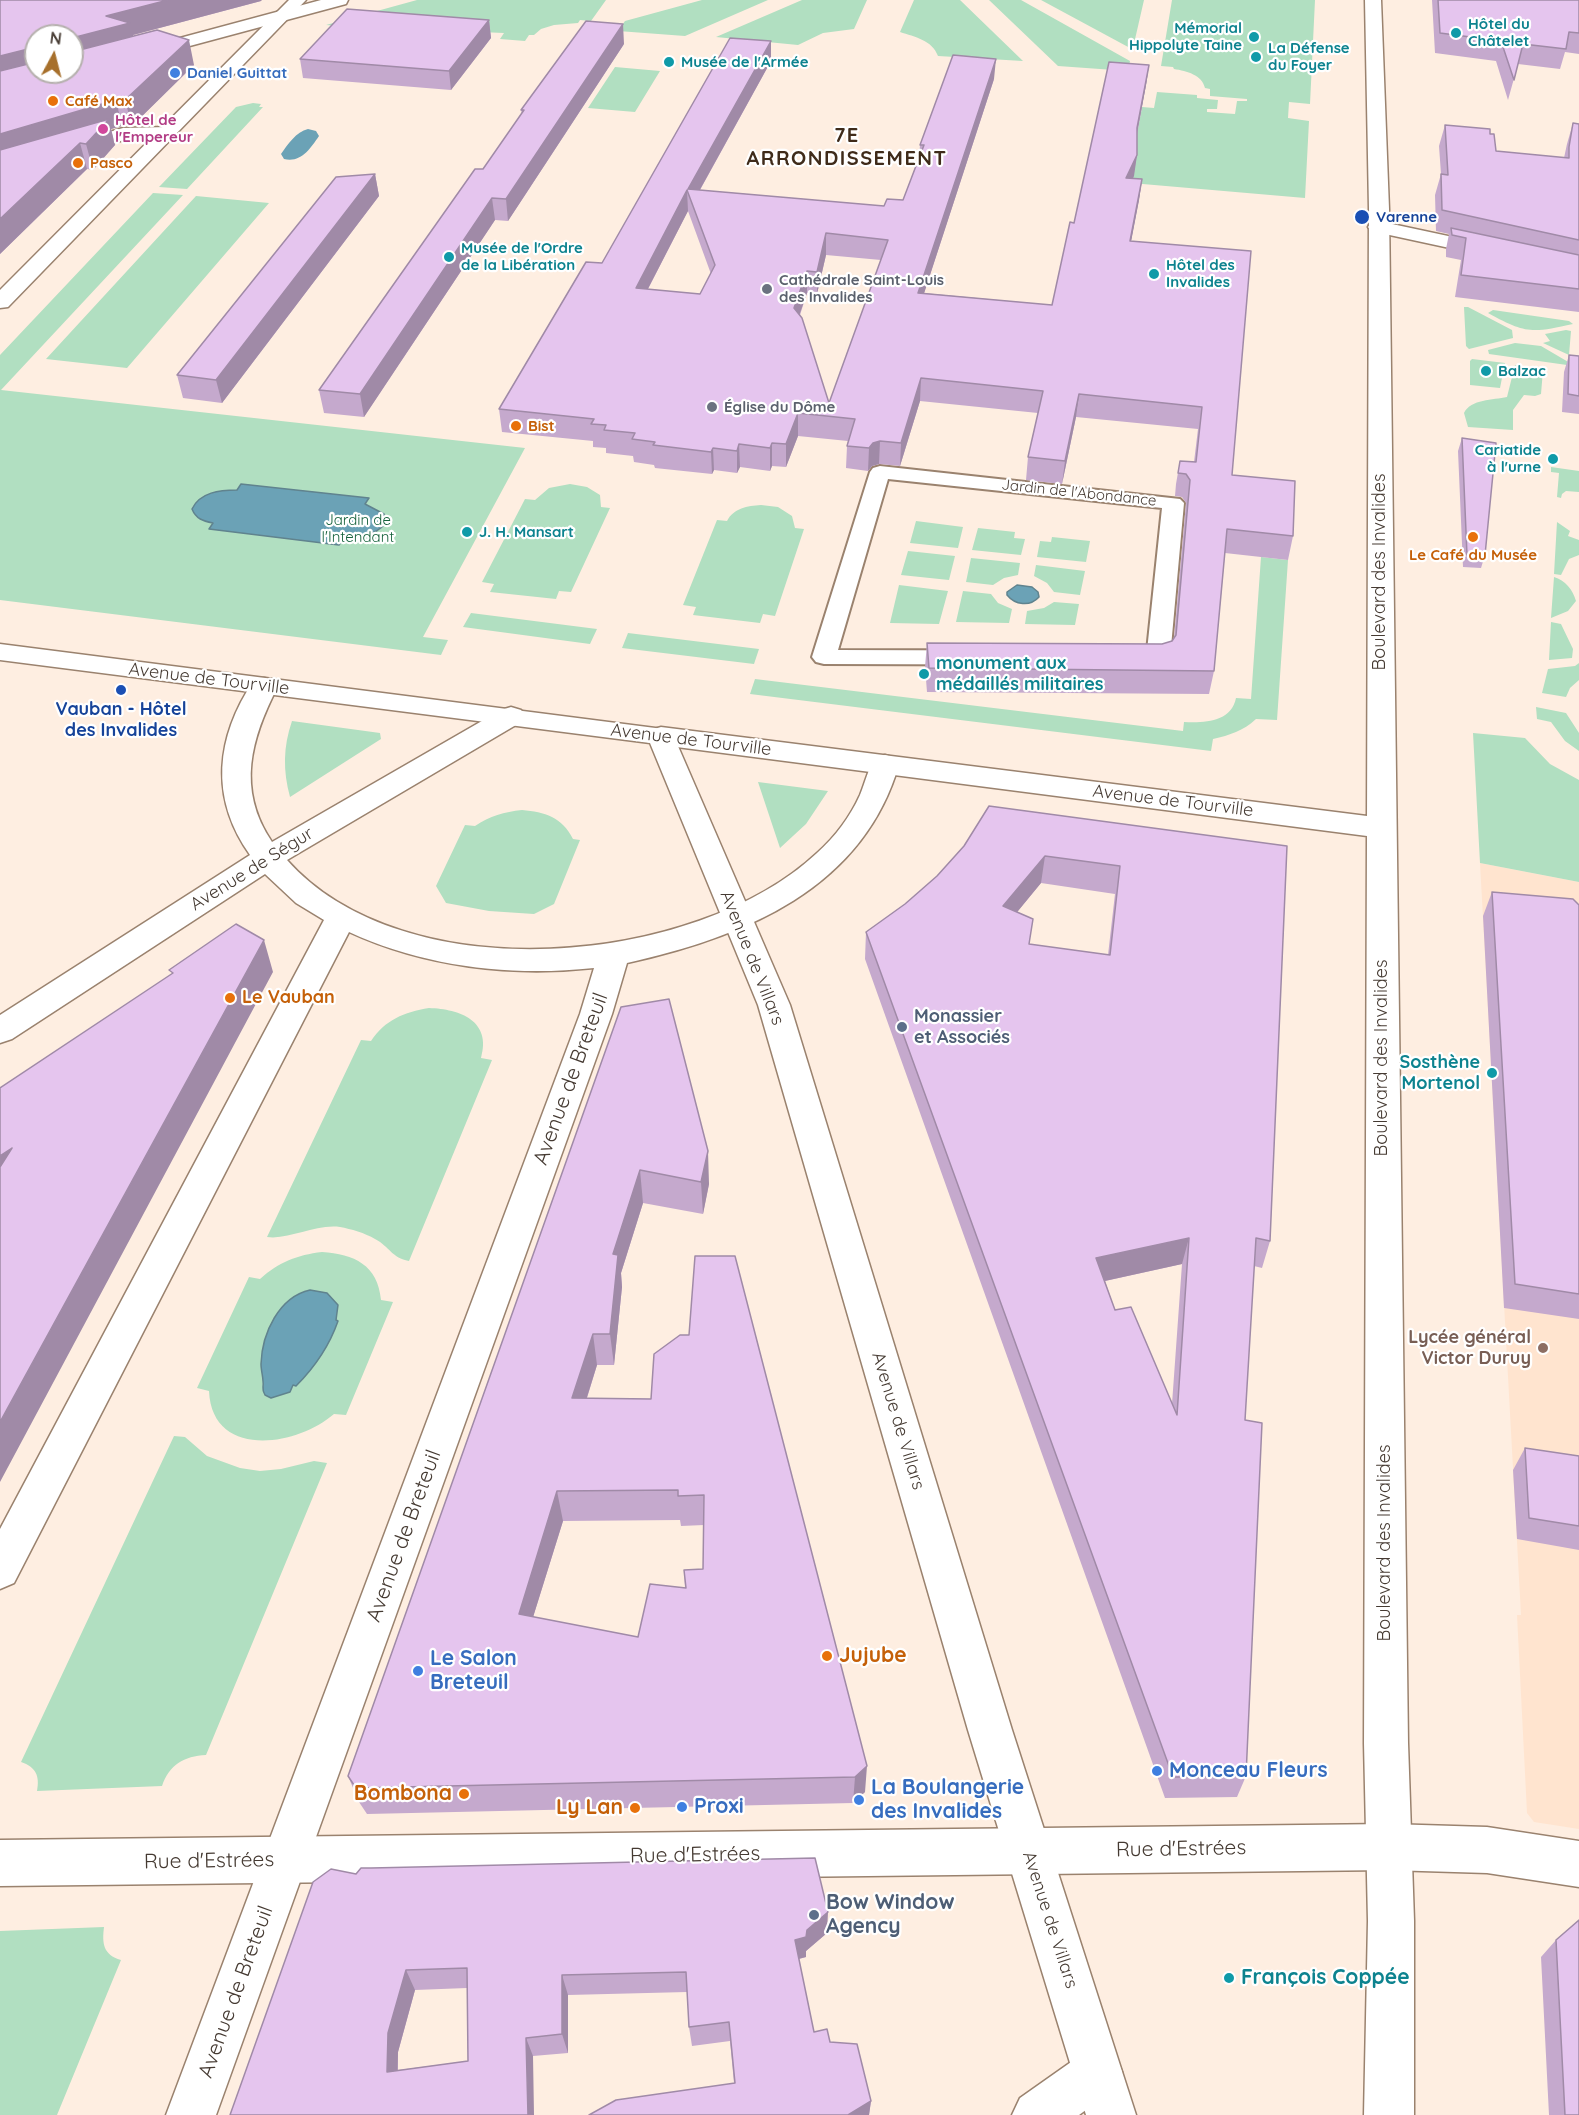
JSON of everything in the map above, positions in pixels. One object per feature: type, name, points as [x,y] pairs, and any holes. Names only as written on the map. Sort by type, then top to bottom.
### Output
[{"type":"main road","points":[[0,302],[298,0]]},
{"type":"main road","points":[[84,69],[340,0]]},
{"type":"main road","name":"Boulevard des Invalides","points":[[1373,0],[1378,227],[1386,1743],[1391,1921],[1389,2115]]},
{"type":"main road","points":[[0,170],[123,134],[168,133]]},
{"type":"main road","points":[[1378,227],[1579,270]]},
{"type":"main road","name":"Avenue de Tourville","points":[[0,652],[1381,828]]},
{"type":"main road","points":[[264,686],[247,716],[238,746],[236,774],[239,802],[246,825],[267,858],[300,891],[341,918],[399,941],[465,956],[539,961],[614,955],[678,941],[737,919],[787,892],[820,867],[846,841],[872,803],[885,765]]},
{"type":"main road","name":"Avenue de Ségur","points":[[0,1031],[267,858],[511,716]]},
{"type":"main road","name":"Avenue de Villars","points":[[661,736],[774,1005],[1028,1852],[1105,2094]]},
{"type":"main road","points":[[0,1570],[341,918]]},
{"type":"main road","name":"Avenue de Breteuil","points":[[191,2115],[596,1014],[614,955]]},
{"type":"main road","name":"Rue d'Estrées","points":[[0,1863],[1389,1847],[1487,1850],[1579,1864]]},
{"type":"main road","points":[[1036,2115],[1105,2094]]},
{"type":"street","name":"Jardin de l'Abondance","points":[[880,472],[1173,503],[1158,658],[824,657],[880,472]]},
{"type":"shaded area","name":"Lycée général Victor Duruy","points":[[1480,863],[1579,882],[1579,1829],[1534,1822],[1527,1813],[1517,1615],[1521,1615]]},
{"type":"green space","points":[[417,0],[606,0],[591,21],[580,20],[578,23],[554,25],[541,29],[534,35],[529,35],[525,41],[500,39],[504,33],[480,32],[475,37],[326,25]]},
{"type":"green space","points":[[702,0],[768,0],[685,36],[618,31],[625,21]]},
{"type":"green space","points":[[802,0],[867,0],[854,29],[823,33],[798,45],[716,37]]},
{"type":"green space","points":[[914,0],[960,0],[1023,61],[938,56],[932,46],[900,32]]},
{"type":"green space","points":[[989,0],[1021,0],[1130,61],[1128,71],[1058,66]]},
{"type":"green space","points":[[1041,0],[1144,0],[1133,48],[1130,48]]},
{"type":"green space","points":[[1172,0],[1315,0],[1310,104],[1289,102],[1288,118],[1309,121],[1305,198],[1131,183],[1131,163],[1142,107],[1154,108],[1157,92],[1197,95],[1197,98],[1218,100],[1217,109],[1207,109],[1207,112],[1235,114],[1237,101],[1247,101],[1247,99],[1210,96],[1210,89],[1205,88],[1201,80],[1189,72],[1161,66]]},
{"type":"green space","points":[[615,67],[660,71],[635,112],[588,108]]},
{"type":"green space","points":[[253,103],[261,104],[259,107],[263,107],[187,189],[159,187],[236,107]]},
{"type":"green space","name":"Jardin de l'Intendant","points":[[153,193],[183,195],[1,390],[525,448],[423,637],[448,640],[441,655],[0,600],[0,355]]},
{"type":"green space","points":[[196,196],[269,203],[127,368],[46,359]]},
{"type":"green space","points":[[1464,307],[1512,330],[1513,338],[1469,349],[1466,346]]},
{"type":"green space","points":[[1493,310],[1569,321],[1573,324],[1529,330],[1512,325],[1488,313]]},
{"type":"green space","points":[[1571,331],[1569,355],[1543,343],[1550,341],[1545,334]]},
{"type":"green space","points":[[1515,343],[1541,346],[1570,363],[1567,365],[1489,354],[1488,350]]},
{"type":"green space","points":[[1472,359],[1505,363],[1500,388],[1470,385],[1470,361]]},
{"type":"green space","points":[[1515,365],[1543,370],[1541,394],[1524,395],[1513,410],[1513,430],[1468,427],[1464,413],[1467,408],[1483,401],[1507,397]]},
{"type":"green space","points":[[1551,467],[1579,471],[1579,492],[1566,491],[1561,498],[1557,497],[1559,473],[1551,472]]},
{"type":"green space","points":[[570,484],[587,487],[600,495],[601,507],[610,508],[571,592],[559,591],[556,599],[490,592],[494,584],[482,582],[525,499],[535,500],[549,488]]},
{"type":"green space","points":[[761,505],[778,507],[792,516],[795,528],[804,529],[775,616],[763,614],[760,623],[693,615],[696,607],[683,605],[717,520],[727,521],[737,510]]},
{"type":"green space","points":[[916,521],[963,527],[958,548],[910,543]]},
{"type":"green space","points":[[1557,522],[1570,531],[1568,536],[1579,540],[1579,555],[1569,559],[1561,575],[1554,574]]},
{"type":"green space","points":[[978,528],[1015,532],[1014,538],[1025,539],[1021,555],[972,550]]},
{"type":"green space","points":[[1052,537],[1090,541],[1086,562],[1037,557],[1040,541],[1051,542]]},
{"type":"green space","points":[[908,551],[955,556],[949,580],[901,575]]},
{"type":"green space","points":[[1261,557],[1288,560],[1277,720],[1256,719],[1236,732],[1213,739],[1211,751],[750,694],[755,679],[1183,731],[1184,722],[1216,719],[1229,712],[1236,698],[1251,699]]},
{"type":"green space","points":[[971,558],[1020,563],[1018,575],[1004,578],[993,585],[966,582]]},
{"type":"green space","points":[[1036,565],[1085,571],[1080,595],[1054,592],[1047,583],[1034,576]]},
{"type":"green space","points":[[1554,577],[1562,580],[1568,586],[1576,601],[1568,611],[1551,618]]},
{"type":"green space","points":[[899,585],[948,591],[939,624],[890,623]]},
{"type":"green space","points":[[963,591],[991,594],[998,603],[1012,609],[1009,623],[956,622]]},
{"type":"green space","points":[[1054,602],[1079,604],[1075,625],[1025,624],[1027,611],[1044,608]]},
{"type":"green space","points":[[471,613],[597,629],[590,644],[463,627]]},
{"type":"green space","points":[[1551,622],[1561,624],[1573,649],[1572,658],[1549,660]]},
{"type":"green space","points":[[628,633],[759,649],[754,664],[622,648]]},
{"type":"green space","points":[[1579,663],[1579,680],[1570,688],[1566,697],[1542,693],[1548,669],[1575,666]]},
{"type":"green space","points":[[1536,707],[1566,713],[1579,733],[1579,751],[1565,741],[1551,722],[1537,719]]},
{"type":"green space","points":[[292,721],[380,733],[381,739],[290,797],[285,759]]},
{"type":"green space","points":[[1473,733],[1525,738],[1550,764],[1579,780],[1579,882],[1480,863]]},
{"type":"green space","points":[[758,782],[828,791],[806,824],[780,848]]},
{"type":"green space","points":[[522,810],[552,817],[564,825],[573,839],[580,840],[554,904],[534,914],[489,911],[446,903],[436,886],[465,825],[475,826],[497,815]]},
{"type":"green space","points":[[429,1008],[452,1011],[471,1020],[478,1026],[482,1035],[481,1058],[492,1060],[409,1261],[395,1255],[371,1237],[340,1227],[267,1237],[361,1040],[371,1041],[382,1028],[396,1018]]},
{"type":"green space","points":[[322,1252],[344,1255],[362,1264],[375,1278],[381,1300],[393,1302],[346,1415],[334,1414],[299,1434],[279,1439],[258,1440],[240,1437],[224,1428],[214,1413],[209,1391],[197,1388],[249,1277],[260,1279],[289,1260]]},
{"type":"green space","points":[[174,1436],[185,1437],[207,1456],[240,1468],[260,1471],[281,1469],[314,1461],[327,1463],[206,1755],[191,1757],[178,1763],[169,1772],[162,1786],[37,1791],[36,1773],[21,1762]]},
{"type":"green space","points":[[104,1927],[103,1938],[107,1952],[121,1960],[57,2115],[0,2115],[0,1931]]},
{"type":"water","points":[[241,484],[369,498],[365,504],[384,514],[385,524],[366,535],[344,538],[339,545],[209,529],[213,523],[198,517],[192,509],[196,503],[211,493],[237,490]]},
{"type":"water","points":[[1017,585],[1032,587],[1038,592],[1039,597],[1023,604],[1014,601],[1007,595],[1007,592]]},
{"type":"water","points":[[310,1290],[327,1293],[338,1305],[336,1320],[338,1321],[321,1356],[296,1386],[293,1385],[290,1392],[271,1398],[263,1391],[261,1364],[265,1340],[281,1308],[289,1300]]},
{"type":"building","points":[[0,0],[168,0],[106,16],[130,23],[84,35],[84,24],[24,24],[24,50],[0,56]]},
{"type":"building","points":[[1438,0],[1579,0],[1579,33],[1569,32],[1566,49],[1523,44],[1514,80],[1501,41],[1440,33]]},
{"type":"building","points":[[347,9],[489,20],[449,71],[300,59]]},
{"type":"building","points":[[586,21],[623,24],[506,199],[492,198],[360,394],[319,390],[475,169],[483,169],[524,110],[521,110]]},
{"type":"building","points":[[157,30],[189,40],[125,100],[116,100],[0,134],[0,71],[24,65],[24,84],[84,84],[84,49]]},
{"type":"building","points":[[730,38],[771,41],[688,189],[884,206],[887,199],[903,200],[924,145],[920,145],[953,55],[996,59],[918,293],[1052,305],[1070,222],[1074,223],[1109,62],[1149,65],[1137,128],[1137,155],[1126,178],[1142,179],[1130,241],[1251,251],[1232,475],[1295,481],[1293,536],[1227,529],[1214,671],[929,668],[927,643],[1162,644],[1172,641],[1176,635],[1190,480],[1186,474],[1178,473],[1180,461],[1196,462],[1202,407],[1079,394],[1065,461],[1028,457],[1043,391],[921,378],[901,443],[880,441],[873,443],[869,448],[847,446],[855,419],[798,413],[786,444],[772,443],[770,448],[739,444],[737,451],[713,448],[711,452],[653,445],[655,442],[632,439],[635,433],[604,430],[606,425],[591,424],[594,419],[499,409],[586,262],[602,263]],"holes":[[[687,190],[715,265],[700,294],[636,288]],[[826,233],[888,240],[829,403],[802,318],[794,308],[807,271],[817,272]]]},
{"type":"building","points":[[109,119],[86,144],[80,143],[0,219],[0,150]]},
{"type":"building","points":[[1573,123],[1579,124],[1579,240],[1442,210],[1441,174],[1448,175],[1445,125],[1490,129],[1490,134],[1494,134],[1496,151],[1569,158]]},
{"type":"building","points":[[375,174],[216,380],[177,375],[336,177]]},
{"type":"building","points":[[1451,228],[1579,255],[1579,289],[1461,275],[1466,238],[1452,235]]},
{"type":"building","points":[[1569,355],[1579,356],[1579,396],[1568,394]]},
{"type":"building","points":[[1462,438],[1496,443],[1485,555],[1467,555]]},
{"type":"building","points":[[989,806],[1287,846],[1270,1241],[1256,1238],[1245,1420],[1262,1423],[1246,1776],[1173,1777],[866,932],[905,904],[937,876],[964,846]],"holes":[[[1045,856],[1120,866],[1110,955],[1029,944],[1033,919],[1003,906]],[[1189,1238],[1177,1415],[1131,1307],[1115,1310],[1096,1258]]]},
{"type":"building","points":[[1492,892],[1573,899],[1579,905],[1579,1294],[1515,1284]]},
{"type":"building","points":[[236,924],[264,940],[0,1422],[0,1167],[12,1148],[0,1156],[0,1088],[173,973],[169,970]]},
{"type":"building","points":[[669,999],[708,1151],[701,1182],[640,1170],[613,1254],[618,1255],[610,1334],[593,1334],[572,1398],[651,1399],[654,1354],[680,1335],[689,1335],[695,1256],[735,1256],[867,1766],[855,1777],[356,1788],[348,1776],[621,1007]],"holes":[[[678,1490],[678,1496],[704,1495],[703,1569],[684,1570],[686,1588],[650,1584],[638,1637],[519,1614],[557,1491]]]},
{"type":"building","points":[[1525,1448],[1579,1456],[1579,1526],[1529,1518]]},
{"type":"building","points":[[815,1858],[828,1912],[807,1930],[806,1937],[795,1940],[814,2032],[827,2029],[830,2042],[857,2044],[871,2101],[848,2115],[589,2115],[616,2100],[735,2083],[729,2022],[689,2027],[686,1972],[562,1975],[562,2034],[526,2038],[528,2115],[230,2115],[313,1882],[331,1869],[356,1874],[361,1868]],"holes":[[[467,1968],[468,2061],[387,2072],[388,2033],[406,1970]]]},
{"type":"building","points":[[1579,1920],[1579,2115],[1565,2115],[1556,1940]]},
{"type":"waterway","points":[[292,154],[308,136]]},
{"type":"place","name":"Hôtel du Châtelet","points":[[1456,33]]},
{"type":"place","name":"Mémorial Hippolyte Taine","points":[[1254,37]]},
{"type":"place","name":"La Défense du Foyer","points":[[1256,57]]},
{"type":"place","name":"Musée de l'Armée","points":[[669,62]]},
{"type":"place","name":"Daniel Guittat","points":[[175,73]]},
{"type":"place","name":"Café Max","points":[[53,101]]},
{"type":"place","name":"Hôtel de l'Empereur","points":[[103,129]]},
{"type":"place","name":"Pasco","points":[[78,163]]},
{"type":"place","name":"Varenne","points":[[1362,217]]},
{"type":"place","name":"Musée de l'Ordre de la Libération","points":[[449,257]]},
{"type":"place","name":"Hôtel des Invalides","points":[[1154,274]]},
{"type":"place","name":"Cathédrale Saint-Louis des Invalides","points":[[767,289]]},
{"type":"place","name":"Balzac","points":[[1486,371]]},
{"type":"place","name":"Église du Dôme","points":[[712,407]]},
{"type":"place","name":"Bist","points":[[516,426]]},
{"type":"place","name":"Cariatide à l'urne","points":[[1553,459]]},
{"type":"place","name":"J. H. Mansart","points":[[467,532]]},
{"type":"place","name":"Le Café du Musée","points":[[1473,537]]},
{"type":"place","name":"monument aux médaillés militaires","points":[[924,674]]},
{"type":"place","name":"Vauban - Hôtel des Invalides","points":[[121,690]]},
{"type":"place","name":"Le Vauban","points":[[230,998]]},
{"type":"place","name":"Monassier et Associés","points":[[902,1027]]},
{"type":"place","name":"Sosthène Mortenol","points":[[1492,1073]]},
{"type":"place","name":"Lycée général Victor Duruy","points":[[1543,1348]]},
{"type":"place","name":"Jujube","points":[[827,1656]]},
{"type":"place","name":"Le Salon Breteuil","points":[[418,1671]]},
{"type":"place","name":"Monceau Fleurs","points":[[1157,1771]]},
{"type":"place","name":"Bombona","points":[[464,1794]]},
{"type":"place","name":"La Boulangerie des Invalides","points":[[859,1800]]},
{"type":"place","name":"Proxi","points":[[682,1807]]},
{"type":"place","name":"Ly Lan","points":[[635,1808]]},
{"type":"place","name":"Bow Window Agency","points":[[814,1915]]},
{"type":"place","name":"François Coppée","points":[[1229,1978]]},
{"type":"district","name":"7E ARRONDISSEMENT","points":[[847,148]]}]
